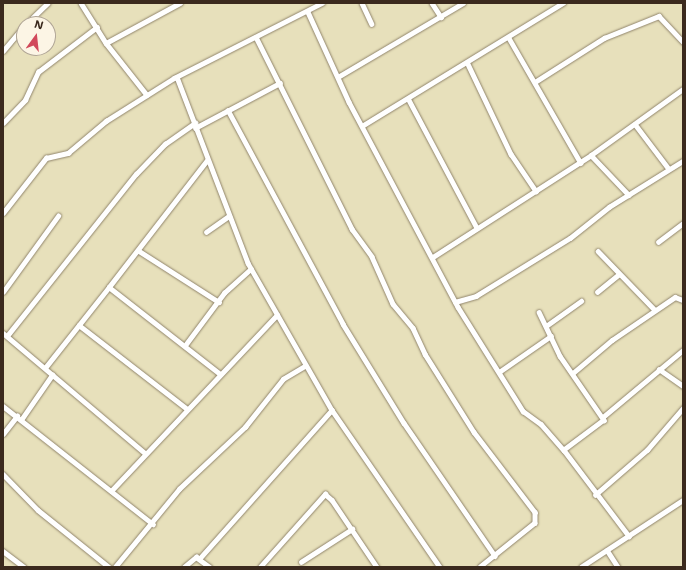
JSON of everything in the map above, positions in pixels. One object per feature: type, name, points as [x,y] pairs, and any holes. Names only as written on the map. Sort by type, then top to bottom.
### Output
[{"type":"street","points":[[34,16],[48,3]]},
{"type":"street","points":[[106,43],[180,3]]},
{"type":"street","points":[[3,213],[46,158],[68,153],[100,125],[177,77],[308,12],[322,3]]},
{"type":"street","points":[[362,3],[372,24]]},
{"type":"street","points":[[432,3],[441,18]]},
{"type":"street","points":[[338,77],[441,18],[463,3]]},
{"type":"street","points":[[362,126],[409,100],[468,64],[562,3]]},
{"type":"street","points":[[83,4],[106,43],[147,95]]},
{"type":"street","points":[[308,12],[362,126],[414,228],[433,257],[455,302],[522,411],[540,424],[564,450],[595,495],[629,536]]},
{"type":"street","points":[[535,82],[604,38],[658,16],[683,42]]},
{"type":"street","points":[[3,123],[25,100],[38,72],[97,27]]},
{"type":"street","points":[[3,51],[16,36]]},
{"type":"street","points":[[256,37],[352,229],[372,257],[393,304],[413,328],[425,354],[474,432],[535,512],[535,523],[480,567]]},
{"type":"street","points":[[509,38],[581,163]]},
{"type":"street","points":[[468,64],[511,154],[536,191]]},
{"type":"street","points":[[177,77],[207,160],[251,269],[305,366],[332,410],[440,567]]},
{"type":"street","points":[[145,453],[5,334],[129,182],[162,147],[195,126],[280,83]]},
{"type":"street","points":[[433,257],[581,163],[683,89]]},
{"type":"street","points":[[409,100],[477,228]]},
{"type":"street","points":[[228,110],[343,324],[404,423],[495,556]]},
{"type":"street","points":[[635,124],[669,169]]},
{"type":"street","points":[[592,155],[629,195]]},
{"type":"street","points":[[45,368],[108,287],[139,251],[207,160]]},
{"type":"street","points":[[455,302],[476,296],[570,238],[629,195],[683,161]]},
{"type":"street","points":[[3,292],[58,216]]},
{"type":"street","points":[[206,232],[230,216]]},
{"type":"street","points":[[658,242],[683,223]]},
{"type":"street","points":[[139,251],[219,302]]},
{"type":"street","points":[[598,251],[655,310]]},
{"type":"street","points":[[186,344],[219,302],[251,269]]},
{"type":"street","points":[[597,292],[619,274]]},
{"type":"street","points":[[108,287],[186,344],[219,373]]},
{"type":"street","points":[[572,373],[655,310],[675,297],[683,300]]},
{"type":"street","points":[[546,326],[581,301]]},
{"type":"street","points":[[539,312],[572,373],[603,417]]},
{"type":"street","points":[[111,491],[219,373],[277,315]]},
{"type":"street","points":[[79,325],[186,408]]},
{"type":"street","points":[[499,372],[551,336]]},
{"type":"street","points":[[564,450],[602,423],[603,417],[683,350]]},
{"type":"street","points":[[115,567],[153,524],[179,489],[245,427],[283,379],[305,366]]},
{"type":"street","points":[[659,369],[683,386]]},
{"type":"street","points":[[3,434],[19,418],[52,375]]},
{"type":"street","points":[[3,406],[153,524]]},
{"type":"street","points":[[595,495],[647,450],[683,408]]},
{"type":"street","points":[[184,567],[192,559],[200,558],[332,410]]},
{"type":"street","points":[[3,474],[38,510],[109,567]]},
{"type":"street","points":[[260,567],[325,494],[352,528],[377,567]]},
{"type":"street","points":[[581,567],[683,500]]},
{"type":"street","points":[[301,562],[352,528]]},
{"type":"street","points":[[607,550],[618,567]]},
{"type":"street","points":[[3,551],[24,567]]},
{"type":"street","points":[[200,558],[210,567]]}]
